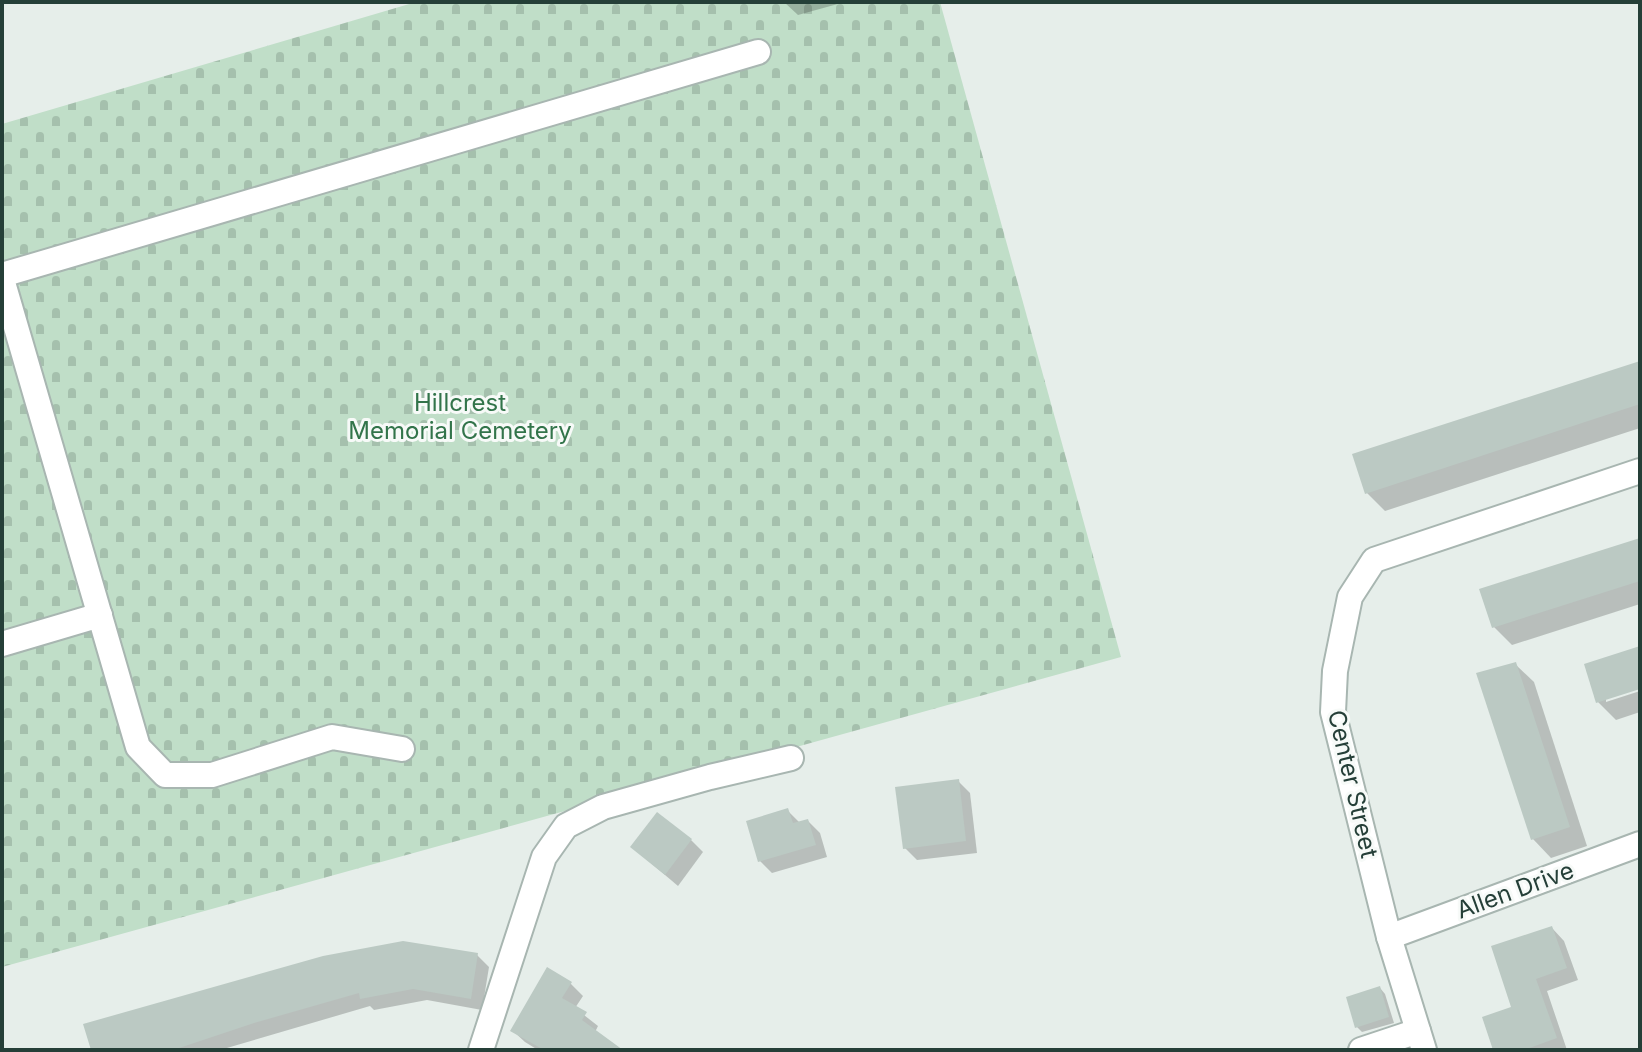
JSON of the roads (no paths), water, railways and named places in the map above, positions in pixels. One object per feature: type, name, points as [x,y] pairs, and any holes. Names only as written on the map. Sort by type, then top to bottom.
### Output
[{"type":"street","points":[[402,749],[332,737],[212,775],[165,775],[138,747],[2,277],[758,52]]},
{"type":"street","name":"Center Street","points":[[1421,1040],[1389,937],[1333,712],[1335,671],[1350,597],[1374,560],[1640,471]]},
{"type":"street","points":[[2,644],[100,615]]},
{"type":"street","points":[[481,1050],[544,857],[566,826],[603,807],[791,758]]},
{"type":"street","name":"Allen Drive","points":[[1389,937],[1640,844]]},
{"type":"street","points":[[1361,1050],[1421,1040]]},
{"type":"park label","name":"Hillcrest Memorial Cemetery","points":[[460,416]]}]
